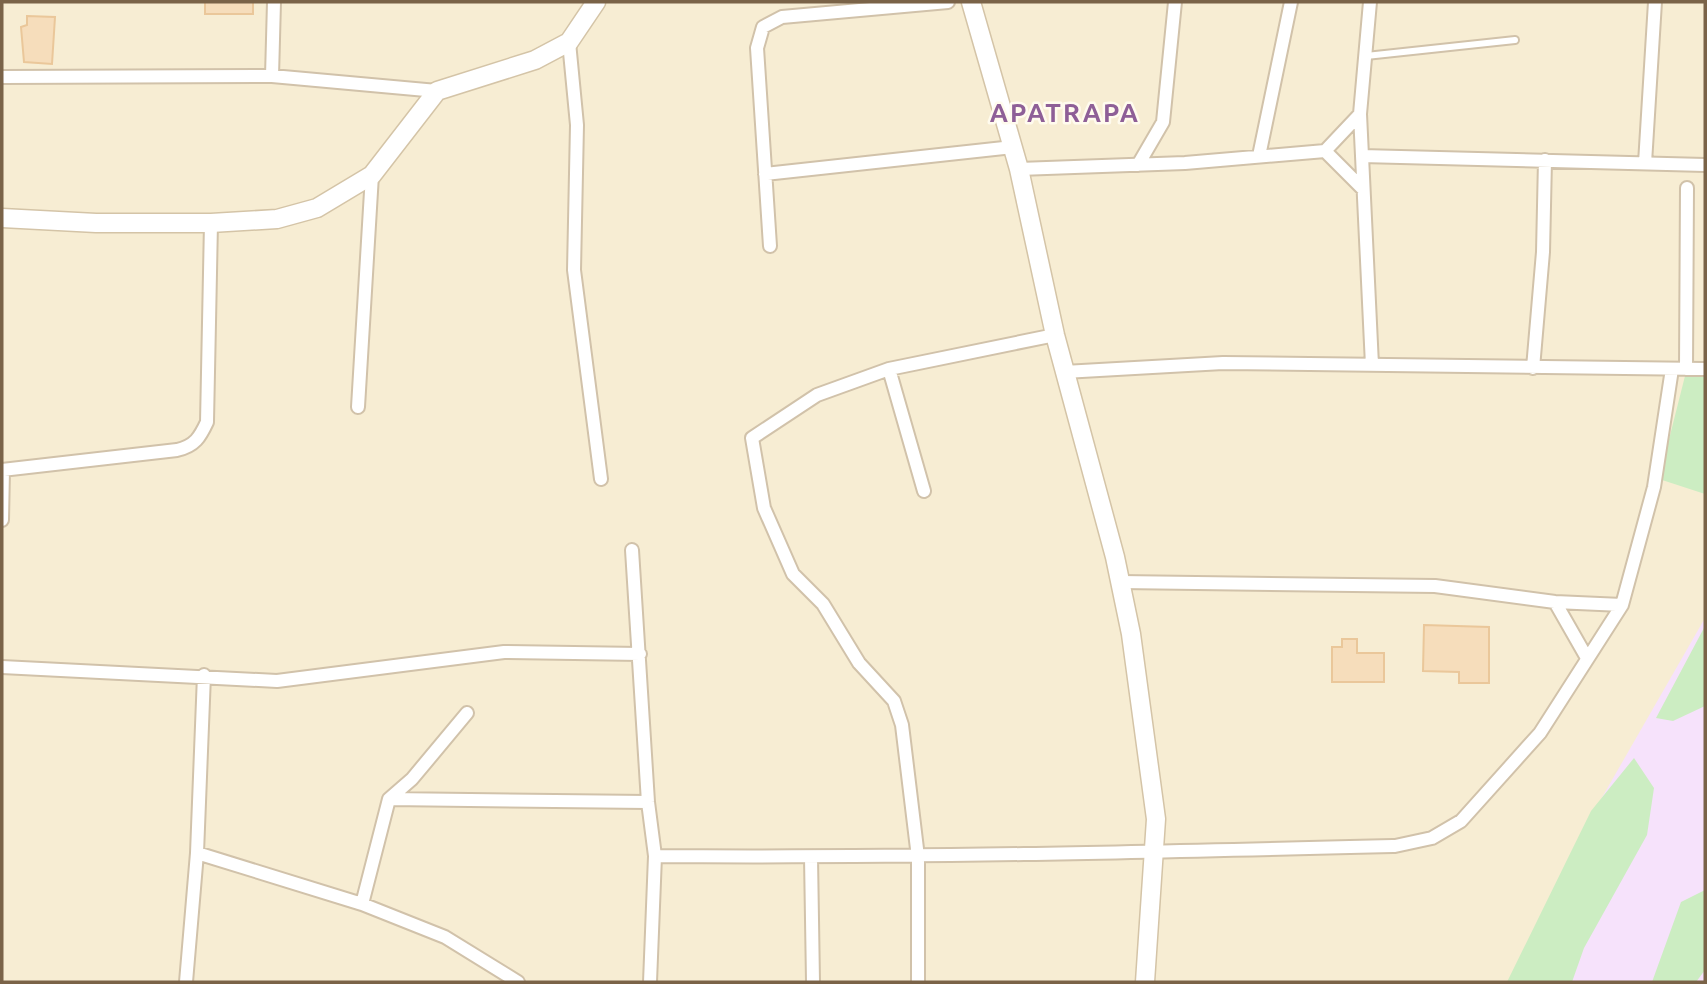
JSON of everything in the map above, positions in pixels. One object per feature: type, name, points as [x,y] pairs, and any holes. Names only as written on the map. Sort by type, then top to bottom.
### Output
[{"type":"street","points":[[272,76],[274,2]]},
{"type":"street","points":[[2,78],[272,76],[437,90],[535,60],[569,42],[596,2]]},
{"type":"street","points":[[770,246],[757,48],[763,27],[782,17],[948,2]]},
{"type":"street","points":[[971,2],[1019,169],[1055,335],[1120,582],[1145,725],[1156,819],[1145,982]]},
{"type":"street","points":[[1138,165],[1163,122],[1175,2]]},
{"type":"street","points":[[1259,156],[1291,2]]},
{"type":"street","points":[[1370,2],[1360,114],[1372,365]]},
{"type":"street","points":[[1645,163],[1655,2]]},
{"type":"street","points":[[569,42],[577,125],[574,270],[601,479]]},
{"type":"street","points":[[2,218],[96,223],[211,223],[277,219],[317,208],[372,175],[437,90]]},
{"type":"street","points":[[1019,169],[1138,165],[1325,151],[1360,114]]},
{"type":"street","points":[[765,174],[1013,147]]},
{"type":"street","points":[[1325,151],[1363,189]]},
{"type":"street","points":[[1362,156],[1705,165]]},
{"type":"street","points":[[1533,368],[1543,252],[1545,160]]},
{"type":"street","points":[[358,407],[372,175]]},
{"type":"street","points":[[655,856],[918,857],[1395,846],[1432,838],[1461,821],[1540,733],[1622,605],[1654,487],[1679,369],[1687,188]]},
{"type":"street","points":[[2,520],[3,470],[177,450],[188,447],[199,439],[207,422],[211,223]]},
{"type":"street","points":[[918,982],[918,857],[902,725],[894,701],[859,663],[823,604],[793,574],[764,508],[752,443],[755,435],[817,395],[889,369],[1055,335]]},
{"type":"street","points":[[1065,372],[1223,363],[1705,369]]},
{"type":"street","points":[[889,369],[924,491]]},
{"type":"street","points":[[632,550],[648,802],[655,856],[650,982]]},
{"type":"street","points":[[1120,582],[1435,586],[1555,602],[1622,605]]},
{"type":"street","points":[[1555,602],[1587,658]]},
{"type":"street","points":[[2,667],[204,675],[277,681],[504,652],[640,654]]},
{"type":"street","points":[[186,982],[197,853],[204,675]]},
{"type":"street","points":[[362,904],[389,799],[412,779],[467,713]]},
{"type":"street","points":[[389,799],[648,802]]},
{"type":"street","points":[[197,853],[362,904],[445,937],[518,982]]},
{"type":"street","points":[[811,857],[813,982]]},
{"type":"lane","points":[[1366,56],[1515,40]]},
{"type":"shaded area","points":[[2,2],[1705,2],[1705,982],[2,982]]},
{"type":"shaded area","points":[[1705,618],[1705,982],[1509,982],[1577,841]]},
{"type":"green space","points":[[1685,376],[1705,376],[1705,494],[1659,479]]},
{"type":"green space","points":[[1705,626],[1705,706],[1673,721],[1656,718]]},
{"type":"green space","points":[[1634,758],[1654,788],[1647,835],[1584,948],[1572,982],[1507,982],[1591,811]]},
{"type":"green space","points":[[1705,890],[1705,970],[1696,982],[1652,982],[1681,902]]},
{"type":"building","points":[[205,2],[253,2],[253,14],[205,14]]},
{"type":"building","points":[[27,16],[55,17],[52,64],[24,62],[21,27],[27,25]]},
{"type":"building","points":[[1424,625],[1489,627],[1489,683],[1459,683],[1459,672],[1423,671]]},
{"type":"building","points":[[1342,639],[1357,639],[1357,653],[1384,653],[1384,682],[1332,682],[1332,647],[1342,647]]},
{"type":"district","name":"APATRAPA","points":[[1065,112]]}]
